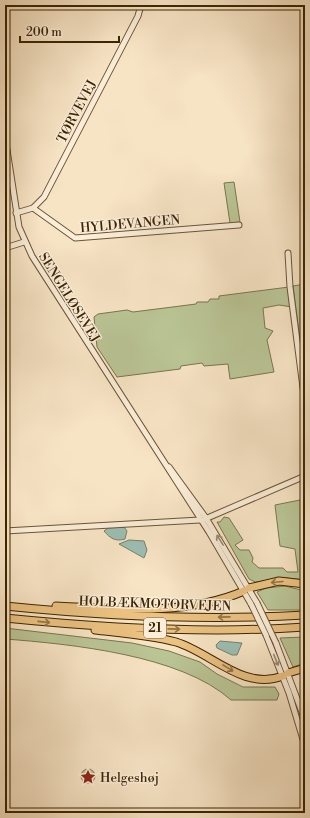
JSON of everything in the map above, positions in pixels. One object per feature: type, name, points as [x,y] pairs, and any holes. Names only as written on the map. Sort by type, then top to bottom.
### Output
[{"type":"highway","points":[[29,608],[50,606],[141,609],[178,607],[217,601],[246,590],[279,581],[305,584]]},
{"type":"highway","name":"HOLBÆKMOTORVEJEN","points":[[5,606],[144,616],[219,618],[305,615]]},
{"type":"highway","name":"HOLBÆKMOTORVEJEN","points":[[5,618],[86,625],[220,630],[305,627]]},
{"type":"highway","points":[[86,625],[94,630],[150,637],[177,643],[204,654],[247,678],[267,679],[286,675],[305,668]]},
{"type":"street","name":"TØRVEVEJ","points":[[33,208],[44,197],[138,16],[141,5]]},
{"type":"street","name":"SENGELØSEVEJ","points":[[5,137],[16,213],[24,242],[246,590]]},
{"type":"street","points":[[16,213],[33,208]]},
{"type":"street","name":"HYLDEVANGEN","points":[[33,208],[75,238],[239,225]]},
{"type":"street","points":[[5,248],[24,242]]},
{"type":"street","points":[[288,253],[290,287],[305,403]]},
{"type":"street","name":"SENGELØSEVEJ","points":[[157,452],[208,520],[246,590]]},
{"type":"street","points":[[5,531],[208,520],[226,510],[305,476]]},
{"type":"street","points":[[246,590],[257,603],[276,643],[305,746]]},
{"type":"street","points":[[246,590],[269,644],[286,675],[305,720]]},
{"type":"green space","points":[[234,182],[240,222],[230,223],[224,183]]},
{"type":"green space","points":[[305,284],[305,372],[304,372],[293,286]]},
{"type":"green space","points":[[289,287],[292,307],[279,305],[263,308],[265,328],[273,331],[267,340],[274,372],[230,379],[228,364],[204,366],[202,363],[181,366],[180,369],[117,377],[97,347],[94,317],[98,314],[127,310],[133,312],[196,304],[197,302],[208,302],[210,299],[219,299],[219,296]]},
{"type":"green space","points":[[305,499],[305,580],[287,578],[255,582],[249,579],[217,522],[220,522],[224,517],[229,518],[243,540],[235,545],[240,550],[249,550],[253,558],[252,562],[259,568],[283,568],[287,572],[298,572],[295,549],[280,546],[275,505]]},
{"type":"green space","points":[[285,586],[305,591],[305,610],[268,610],[257,592],[266,588]]},
{"type":"green space","points":[[5,628],[132,643],[169,651],[200,662],[217,674],[243,687],[275,687],[279,694],[277,700],[231,700],[210,685],[184,672],[155,662],[124,654],[61,644],[5,639]]},
{"type":"green space","points":[[305,637],[305,663],[293,667],[280,638]]},
{"type":"green space","name":"Helgeshøj","points":[[85,769],[91,769],[95,773],[95,779],[91,783],[85,783],[81,779],[81,773]]},
{"type":"water","points":[[124,527],[127,531],[125,539],[121,540],[113,539],[104,531],[108,528]]},
{"type":"water","points":[[129,540],[144,541],[147,550],[144,558],[119,544]]},
{"type":"water","points":[[220,641],[242,643],[237,655],[232,655],[217,648],[216,645]]},
{"type":"place","name":"Helgeshøj","points":[[88,777]]}]
